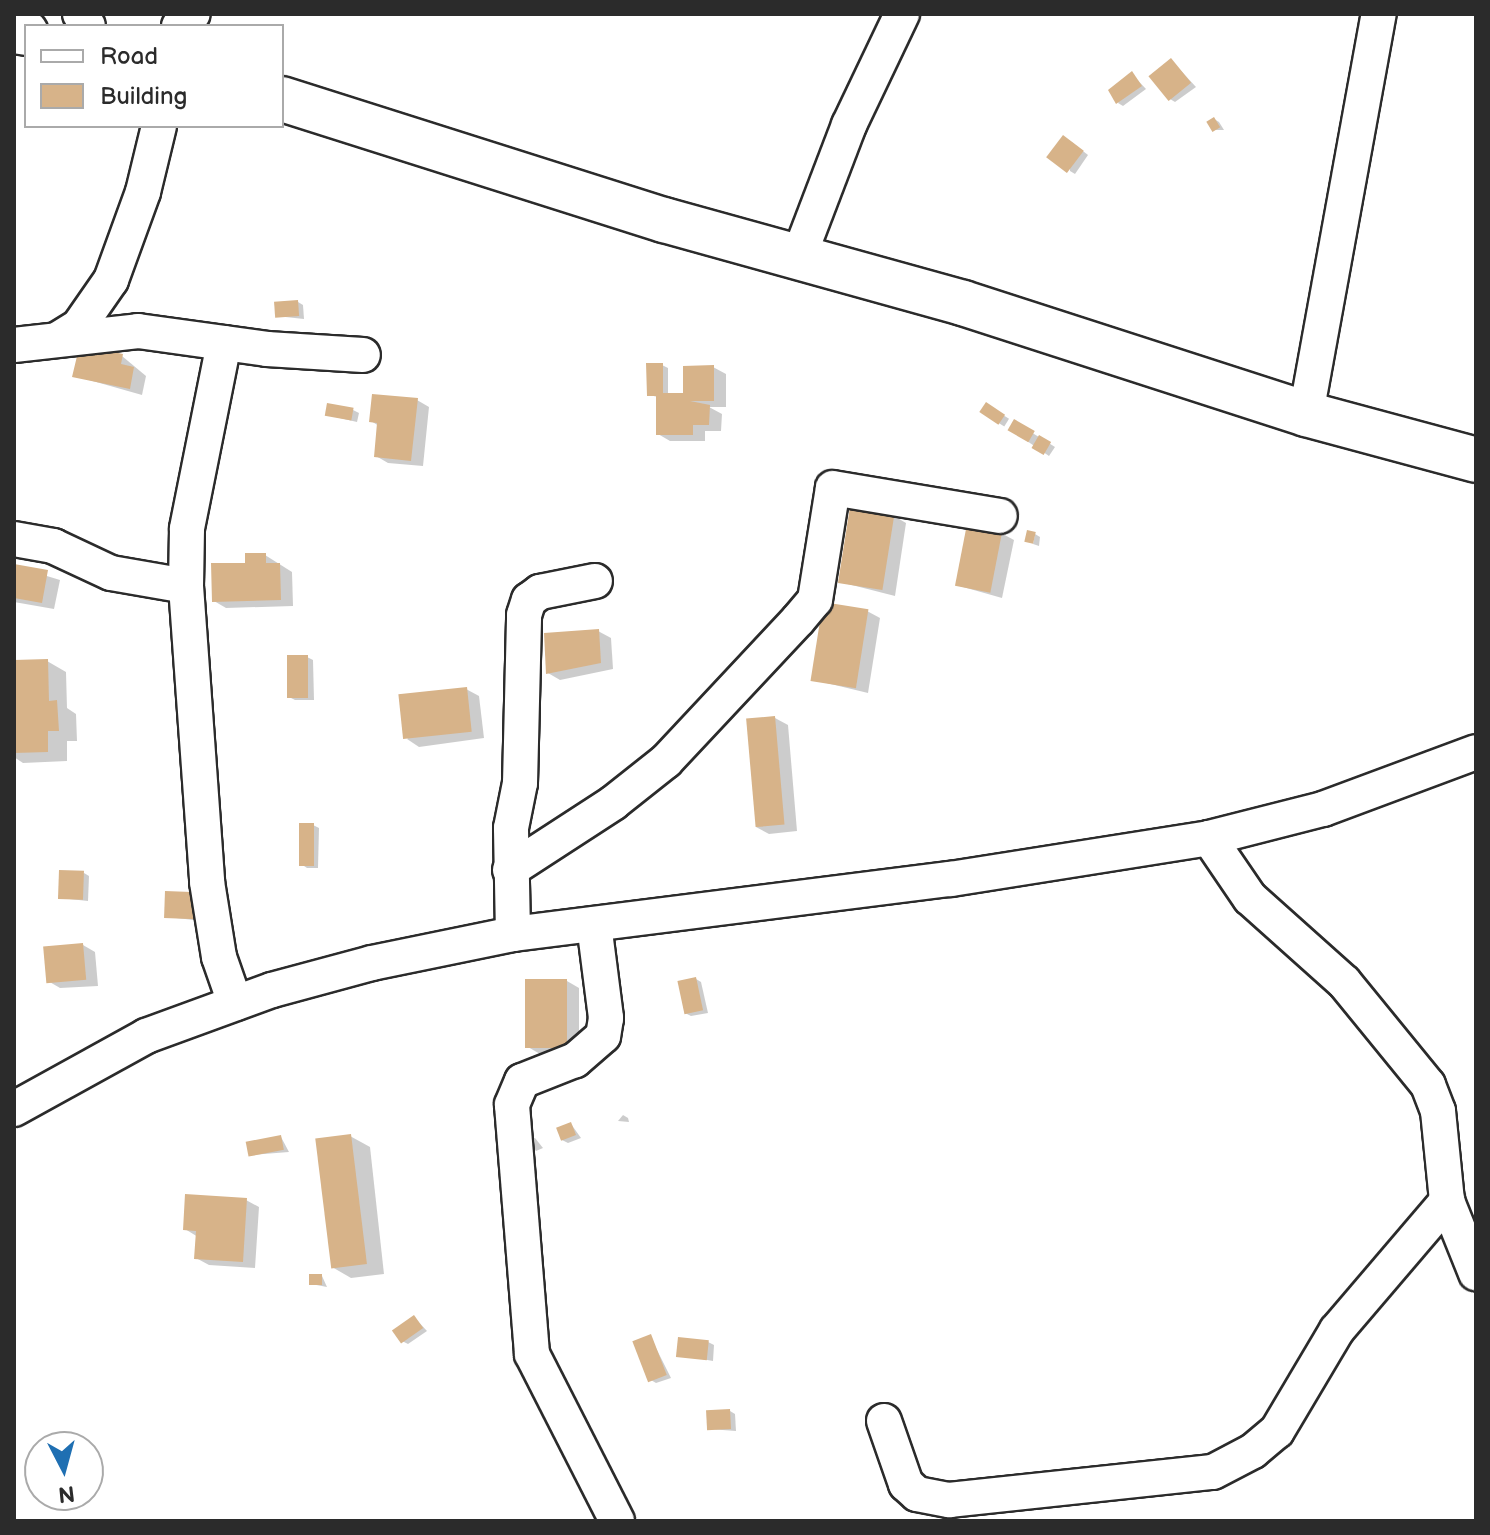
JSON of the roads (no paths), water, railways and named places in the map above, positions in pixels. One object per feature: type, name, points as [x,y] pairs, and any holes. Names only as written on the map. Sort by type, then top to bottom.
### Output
[{"type":"street","points":[[799,256],[849,125],[902,14]]},
{"type":"street","points":[[1306,414],[1379,14]]},
{"type":"street","points":[[284,100],[664,220],[799,256],[1306,414],[1476,460]]},
{"type":"street","points":[[60,338],[79,326],[111,280],[139,204],[158,128]]},
{"type":"street","points":[[14,345],[138,331],[224,343],[363,355]]},
{"type":"street","points":[[224,343],[187,529],[186,586],[207,882],[216,945],[235,1003]]},
{"type":"street","points":[[510,870],[613,803],[666,761],[815,600],[833,488],[1000,516]]},
{"type":"street","points":[[14,539],[53,546],[111,573],[186,586]]},
{"type":"street","points":[[513,934],[511,828],[520,783],[524,615],[529,600],[540,592],[595,581]]},
{"type":"street","points":[[14,1109],[146,1036],[235,1003],[372,963],[513,934],[951,879],[1209,838],[1323,809],[1476,752]]},
{"type":"street","points":[[1209,838],[1250,898],[1344,982],[1416,1067],[1438,1111],[1447,1201],[1476,1273]]},
{"type":"street","points":[[594,924],[606,1018],[603,1036],[575,1060],[522,1081],[512,1105],[532,1354],[617,1521]]},
{"type":"street","points":[[884,1421],[906,1484],[917,1494],[949,1500],[1022,1496],[1213,1472],[1277,1431],[1337,1330],[1447,1201]]}]
